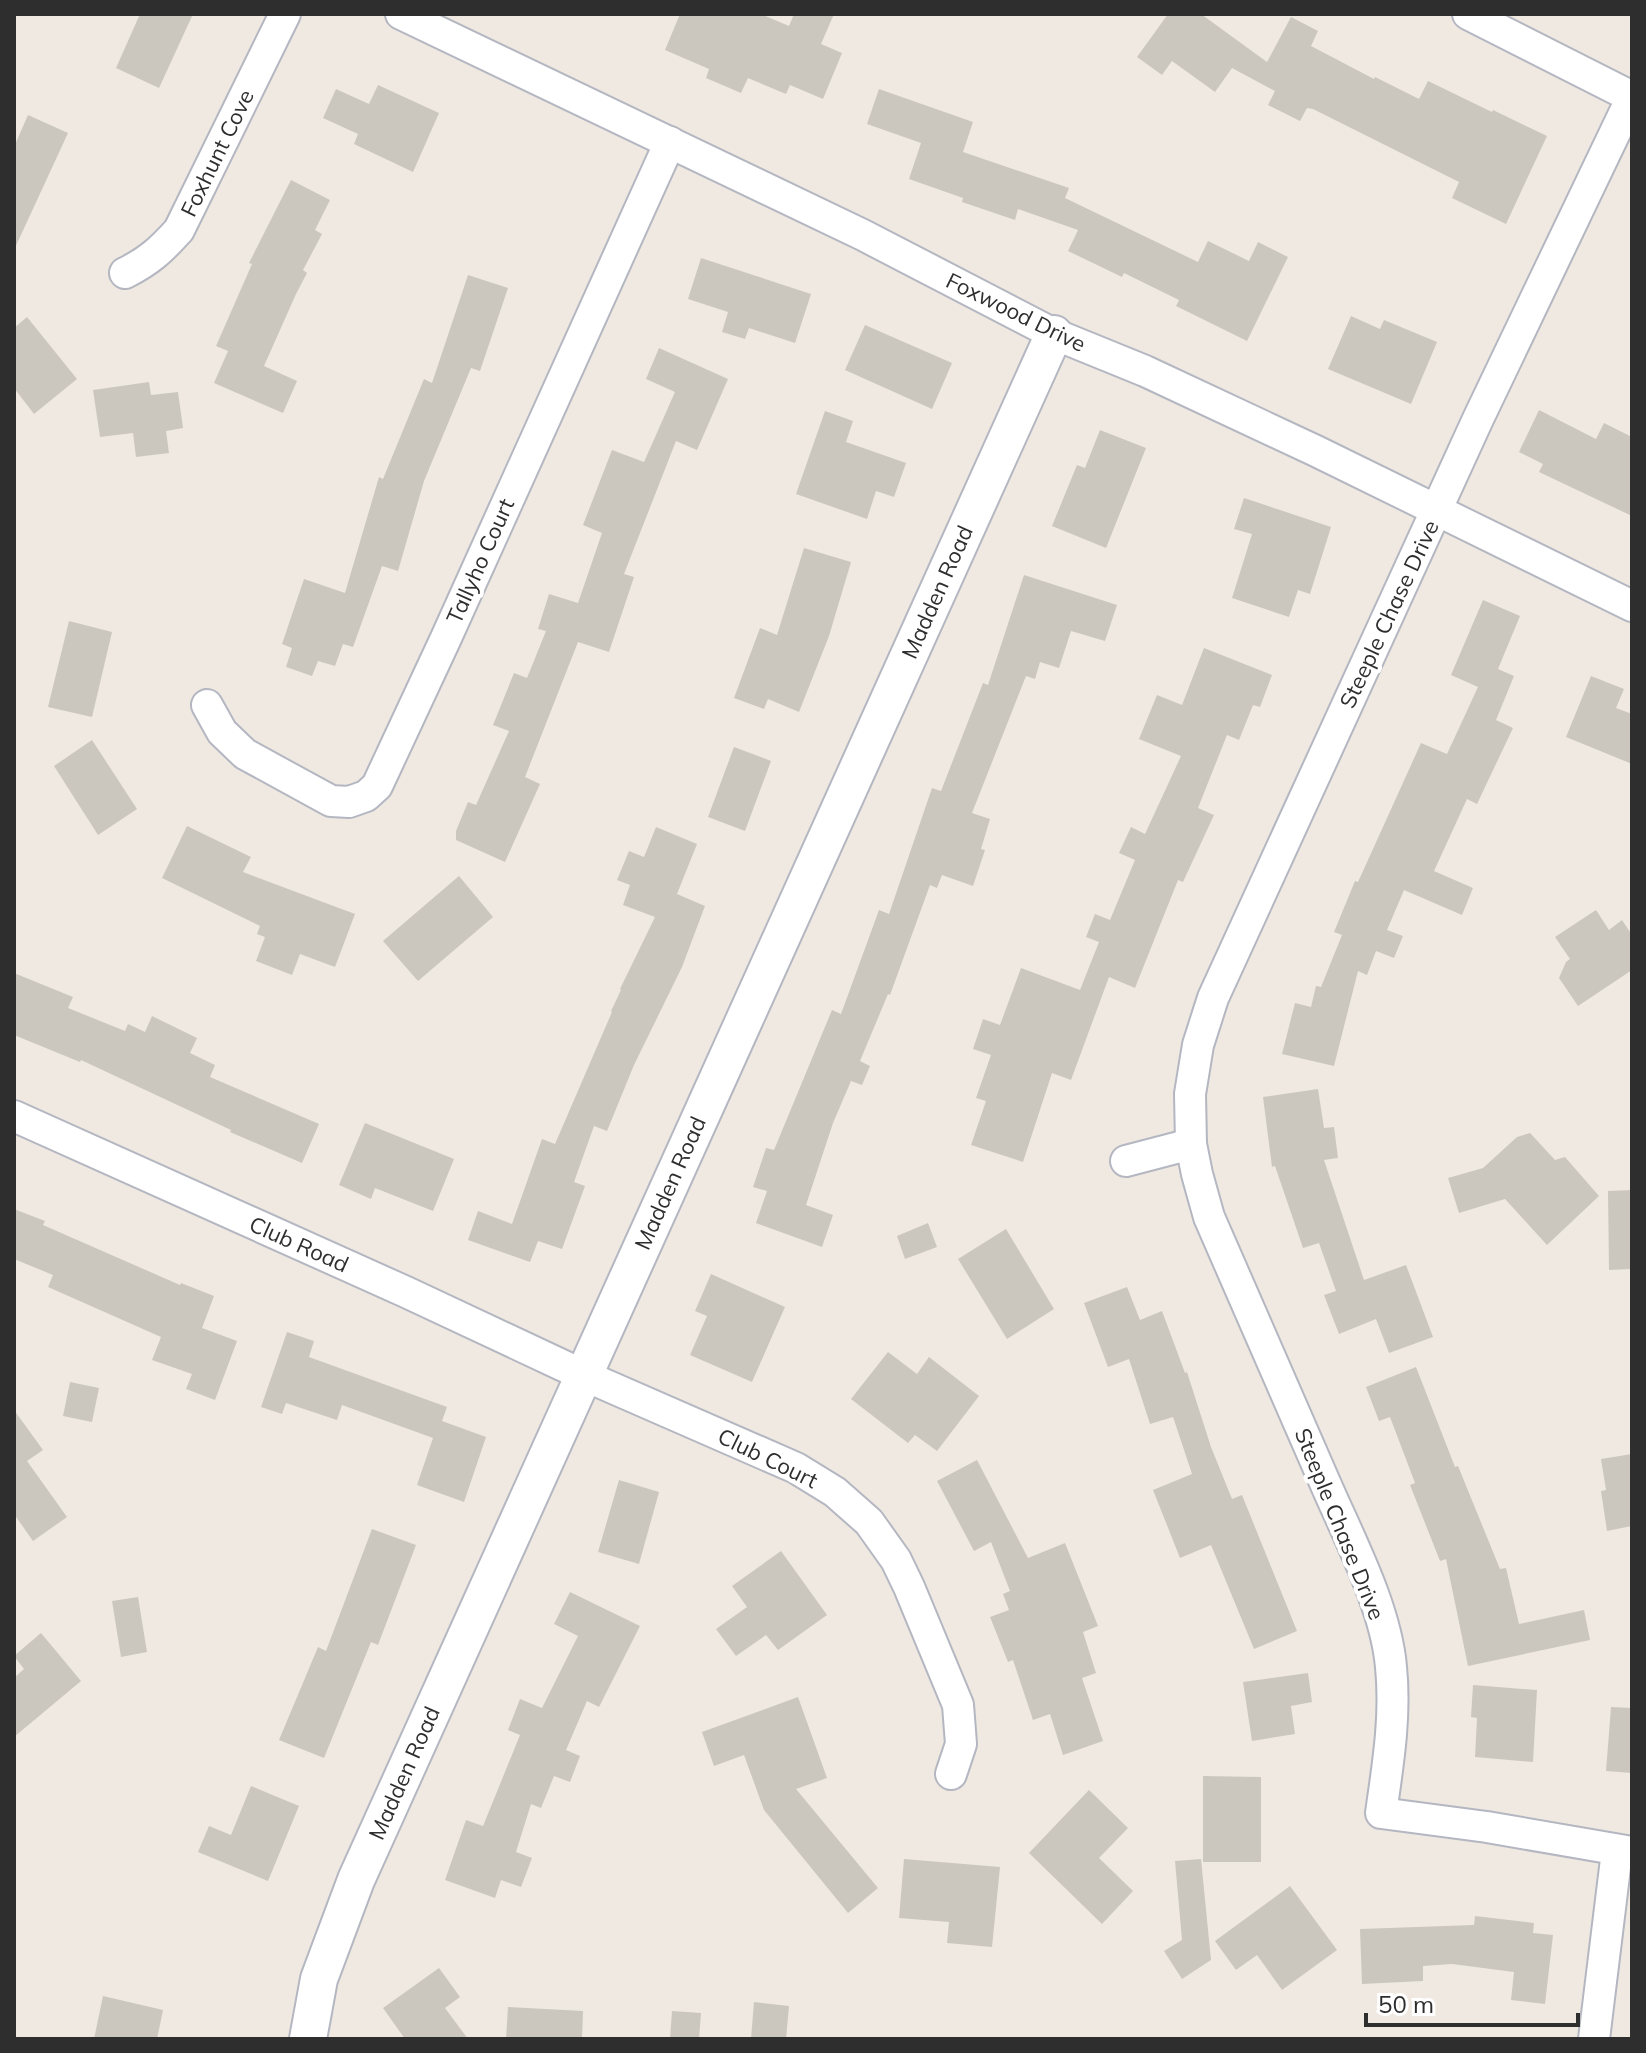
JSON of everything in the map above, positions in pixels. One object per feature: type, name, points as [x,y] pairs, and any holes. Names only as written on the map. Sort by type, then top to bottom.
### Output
[{"type":"street","name":"Foxhunt Cove","points":[[125,273],[159,252],[179,230],[285,14]]},
{"type":"street","name":"Foxwood Drive","points":[[401,14],[863,235],[1054,334],[1145,371],[1632,606]]},
{"type":"street","points":[[1468,14],[1632,97]]},
{"type":"street","name":"Steeple Chase Drive","points":[[1625,1851],[1487,1827],[1381,1813],[1391,1745],[1388,1644],[1363,1569],[1209,1217],[1191,1144],[1190,1094],[1198,1045],[1213,998],[1478,419],[1632,97]]},
{"type":"street","name":"Tallyho Court","points":[[207,705],[222,732],[245,754],[331,801],[349,802],[366,796],[377,786],[670,142]]},
{"type":"street","name":"Madden Road","points":[[308,2039],[319,1979],[356,1880],[1054,334]]},
{"type":"street","name":"Club Road","points":[[14,1116],[583,1375]]},
{"type":"street","points":[[1126,1161],[1191,1144]]},
{"type":"street","name":"Club Court","points":[[583,1375],[796,1468],[835,1492],[869,1522],[896,1560],[958,1705],[961,1744],[951,1774]]},
{"type":"street","points":[[1594,2039],[1625,1851]]},
{"type":"building","points":[[140,14],[193,14],[159,88],[116,68]]},
{"type":"building","points":[[680,14],[761,14],[789,26],[794,14],[834,14],[821,44],[842,53],[823,99],[790,85],[786,94],[748,78],[741,93],[706,78],[709,69],[665,50]]},
{"type":"building","points":[[1168,14],[1201,14],[1267,62],[1291,17],[1318,31],[1311,46],[1374,79],[1419,99],[1428,81],[1547,136],[1506,224],[1452,198],[1459,182],[1313,109],[1307,108],[1300,121],[1268,105],[1275,91],[1232,68],[1215,92],[1172,61],[1162,75],[1137,57]]},
{"type":"building","points":[[378,85],[439,113],[413,172],[354,144],[358,134],[323,118],[336,89],[369,104]]},
{"type":"building","points":[[879,89],[973,122],[963,152],[1069,188],[1065,198],[1198,262],[1208,241],[1249,261],[1258,242],[1288,257],[1247,341],[1176,306],[1179,300],[1124,273],[1122,277],[1068,251],[1078,230],[1018,209],[1015,220],[909,179],[921,143],[867,124]]},
{"type":"building","points":[[28,115],[68,133],[14,250],[14,147]]},
{"type":"building","points":[[291,180],[330,200],[315,230],[322,234],[303,270],[307,273],[264,366],[297,381],[283,413],[214,383],[228,351],[216,346],[252,264],[249,263]]},
{"type":"building","points":[[701,258],[811,294],[795,343],[749,328],[745,339],[722,332],[728,312],[688,299]]},
{"type":"building","points":[[468,275],[508,288],[480,371],[471,368],[424,481],[398,571],[382,566],[353,647],[343,644],[335,666],[318,661],[312,676],[286,667],[292,648],[282,644],[304,579],[345,593],[379,477],[383,479],[424,379],[432,383]]},
{"type":"building","points":[[1351,316],[1380,329],[1384,320],[1437,342],[1411,404],[1328,369]]},
{"type":"building","points":[[27,317],[77,379],[34,414],[14,388],[14,328]]},
{"type":"building","points":[[865,325],[952,363],[932,409],[845,370]]},
{"type":"building","points":[[659,348],[728,379],[697,450],[676,441],[624,574],[634,577],[609,652],[578,642],[525,777],[540,784],[505,862],[456,840],[456,831],[468,802],[476,805],[509,731],[493,725],[514,673],[527,678],[546,631],[538,629],[549,594],[578,603],[602,533],[583,525],[612,450],[644,462],[675,392],[646,379]]},
{"type":"building","points":[[149,382],[151,395],[178,392],[183,428],[166,431],[169,453],[136,457],[133,433],[100,437],[93,390]]},
{"type":"building","points":[[1539,410],[1596,439],[1604,423],[1632,437],[1632,516],[1539,472],[1543,464],[1519,452]]},
{"type":"building","points":[[825,411],[853,421],[846,442],[906,463],[894,497],[876,491],[867,519],[796,494]]},
{"type":"building","points":[[1100,430],[1146,448],[1106,548],[1052,526],[1077,465],[1085,468]]},
{"type":"building","points":[[1244,498],[1331,527],[1310,594],[1298,590],[1289,617],[1232,598],[1252,534],[1234,529]]},
{"type":"building","points":[[804,548],[851,562],[829,636],[799,712],[768,699],[764,709],[734,698],[760,628],[777,635]]},
{"type":"building","points":[[1024,575],[1117,605],[1105,641],[1071,631],[1059,668],[1040,662],[1035,679],[1026,676],[972,813],[990,819],[981,849],[985,850],[973,886],[942,875],[937,888],[930,885],[890,995],[860,1061],[870,1066],[862,1085],[851,1081],[833,1123],[806,1205],[833,1215],[822,1247],[756,1223],[767,1191],[753,1187],[766,1148],[774,1150],[832,1010],[841,1014],[879,910],[889,914],[932,788],[941,791],[983,683],[988,685]]},
{"type":"building","points":[[1483,600],[1520,616],[1498,669],[1514,676],[1496,720],[1513,728],[1477,804],[1467,799],[1434,871],[1473,888],[1462,915],[1404,890],[1387,930],[1403,936],[1394,958],[1376,951],[1367,975],[1358,971],[1334,1066],[1282,1054],[1295,1003],[1311,1007],[1316,986],[1321,987],[1342,935],[1334,932],[1421,743],[1447,754],[1478,687],[1451,675]]},
{"type":"building","points":[[69,621],[112,632],[92,717],[48,707]]},
{"type":"building","points":[[1204,648],[1272,675],[1260,707],[1253,705],[1239,740],[1227,735],[1198,808],[1214,815],[1183,882],[1178,880],[1135,988],[1109,977],[1071,1080],[1052,1073],[1023,1162],[971,1145],[986,1101],[976,1098],[991,1055],[973,1049],[983,1019],[1000,1025],[1021,968],[1080,990],[1099,942],[1086,937],[1095,914],[1110,920],[1135,860],[1119,853],[1131,827],[1145,834],[1181,756],[1139,739],[1157,695],[1182,705]]},
{"type":"building","points":[[1591,676],[1624,689],[1616,708],[1632,714],[1632,764],[1566,737]]},
{"type":"building","points":[[92,740],[137,809],[98,835],[54,766]]},
{"type":"building","points":[[734,747],[771,761],[745,831],[708,817]]},
{"type":"building","points":[[187,826],[251,857],[243,872],[355,914],[335,967],[300,954],[292,975],[256,961],[265,937],[257,934],[260,926],[162,878]]},
{"type":"building","points":[[656,827],[697,844],[677,894],[705,906],[682,967],[634,1065],[607,1131],[594,1126],[574,1182],[585,1186],[562,1249],[538,1241],[530,1262],[468,1240],[478,1211],[512,1224],[542,1139],[555,1144],[620,989],[655,917],[623,905],[630,885],[617,880],[629,851],[644,857]]},
{"type":"building","points":[[459,876],[493,917],[418,981],[383,941]]},
{"type":"building","points":[[1596,910],[1609,930],[1622,920],[1632,935],[1632,970],[1578,1006],[1559,978],[1570,959],[1555,937]]},
{"type":"building","points":[[14,973],[73,997],[68,1008],[125,1031],[128,1024],[145,1032],[152,1016],[197,1038],[190,1053],[215,1065],[210,1077],[319,1124],[302,1163],[81,1060],[14,1035]]},
{"type":"building","points":[[1318,1089],[1324,1128],[1334,1127],[1338,1158],[1324,1160],[1364,1280],[1406,1265],[1433,1337],[1389,1353],[1376,1319],[1339,1334],[1324,1295],[1336,1291],[1319,1243],[1303,1248],[1275,1166],[1272,1167],[1263,1097]]},
{"type":"building","points":[[365,1123],[454,1159],[433,1211],[375,1188],[371,1199],[339,1185]]},
{"type":"building","points":[[1530,1133],[1555,1160],[1565,1157],[1599,1196],[1547,1245],[1505,1199],[1459,1213],[1448,1178],[1483,1168],[1517,1137]]},
{"type":"building","points":[[1632,1190],[1632,1269],[1609,1270],[1608,1191]]},
{"type":"building","points":[[14,1209],[45,1221],[43,1225],[180,1285],[214,1296],[202,1328],[237,1341],[215,1400],[186,1389],[192,1374],[152,1360],[161,1337],[48,1287],[53,1275],[14,1259]]},
{"type":"building","points":[[928,1223],[937,1247],[905,1259],[897,1236]]},
{"type":"building","points":[[1006,1229],[1054,1309],[1007,1339],[958,1259]]},
{"type":"building","points":[[711,1274],[785,1307],[752,1382],[690,1355],[707,1316],[695,1311]]},
{"type":"building","points":[[1127,1287],[1140,1320],[1162,1311],[1232,1499],[1242,1495],[1297,1631],[1254,1649],[1211,1545],[1180,1558],[1153,1490],[1192,1474],[1173,1417],[1150,1424],[1129,1359],[1108,1367],[1084,1303]]},
{"type":"building","points":[[287,1332],[314,1341],[309,1357],[447,1407],[442,1421],[486,1437],[464,1502],[417,1485],[433,1438],[342,1405],[337,1420],[286,1403],[282,1414],[261,1407]]},
{"type":"building","points":[[888,1352],[917,1374],[929,1357],[979,1396],[937,1451],[915,1435],[908,1443],[851,1399]]},
{"type":"building","points":[[1416,1367],[1500,1569],[1506,1568],[1519,1624],[1584,1610],[1590,1640],[1468,1666],[1446,1559],[1440,1561],[1410,1485],[1415,1483],[1390,1417],[1379,1421],[1366,1387]]},
{"type":"building","points":[[70,1382],[99,1388],[92,1422],[63,1416]]},
{"type":"building","points":[[14,1410],[43,1450],[27,1461],[67,1517],[33,1541],[14,1514]]},
{"type":"building","points":[[1632,1454],[1632,1526],[1607,1531],[1601,1491],[1606,1490],[1601,1459]]},
{"type":"building","points":[[977,1460],[1028,1558],[1065,1543],[1098,1626],[1083,1632],[1096,1673],[1082,1678],[1103,1741],[1063,1755],[1050,1714],[1033,1720],[1013,1660],[1008,1662],[990,1617],[1009,1610],[1003,1594],[1010,1591],[991,1542],[974,1551],[937,1481]]},
{"type":"building","points":[[619,1480],[659,1492],[639,1564],[598,1552]]},
{"type":"building","points":[[372,1529],[416,1545],[378,1645],[371,1642],[324,1758],[279,1740],[318,1647],[326,1651]]},
{"type":"building","points":[[781,1551],[827,1615],[778,1650],[766,1635],[736,1656],[716,1629],[747,1607],[732,1586]]},
{"type":"building","points":[[570,1592],[640,1626],[599,1707],[587,1701],[566,1750],[580,1756],[570,1782],[554,1776],[541,1808],[531,1804],[516,1852],[532,1858],[521,1887],[501,1880],[495,1898],[445,1880],[466,1820],[483,1826],[520,1735],[508,1730],[520,1699],[542,1708],[578,1636],[554,1624]]},
{"type":"building","points":[[138,1597],[147,1652],[121,1657],[112,1601]]},
{"type":"building","points":[[41,1633],[81,1681],[14,1737],[14,1678],[24,1669],[14,1656]]},
{"type":"building","points":[[1308,1673],[1312,1702],[1291,1706],[1295,1734],[1252,1741],[1243,1682]]},
{"type":"building","points":[[1473,1685],[1537,1690],[1533,1762],[1475,1757],[1477,1718],[1471,1717]]},
{"type":"building","points":[[798,1697],[827,1778],[796,1789],[878,1888],[848,1913],[764,1810],[744,1755],[714,1766],[702,1732]]},
{"type":"building","points":[[1611,1707],[1632,1708],[1632,1773],[1606,1771]]},
{"type":"building","points":[[1203,1776],[1261,1777],[1261,1862],[1203,1862]]},
{"type":"building","points":[[251,1786],[299,1806],[268,1881],[198,1852],[209,1826],[231,1835]]},
{"type":"building","points":[[1089,1790],[1128,1828],[1099,1858],[1133,1891],[1102,1924],[1029,1853]]},
{"type":"building","points":[[904,1859],[1000,1867],[992,1947],[947,1943],[949,1922],[899,1918]]},
{"type":"building","points":[[1201,1859],[1211,1960],[1182,1979],[1164,1951],[1182,1940],[1175,1861]]},
{"type":"building","points":[[1290,1886],[1337,1950],[1282,1990],[1257,1955],[1236,1970],[1215,1941]]},
{"type":"building","points":[[1475,1916],[1534,1923],[1533,1933],[1553,1935],[1545,2004],[1511,2000],[1514,1972],[1452,1964],[1423,1966],[1423,1981],[1362,1984],[1360,1929],[1474,1925]]},
{"type":"building","points":[[439,1968],[460,1997],[445,2008],[468,2039],[405,2039],[383,2008]]},
{"type":"building","points":[[103,1996],[163,2010],[157,2039],[94,2039]]},
{"type":"building","points":[[754,2002],[789,2006],[786,2039],[751,2039]]},
{"type":"building","points":[[508,2007],[583,2011],[582,2039],[506,2039]]},
{"type":"building","points":[[672,2011],[701,2013],[699,2039],[670,2039]]}]
